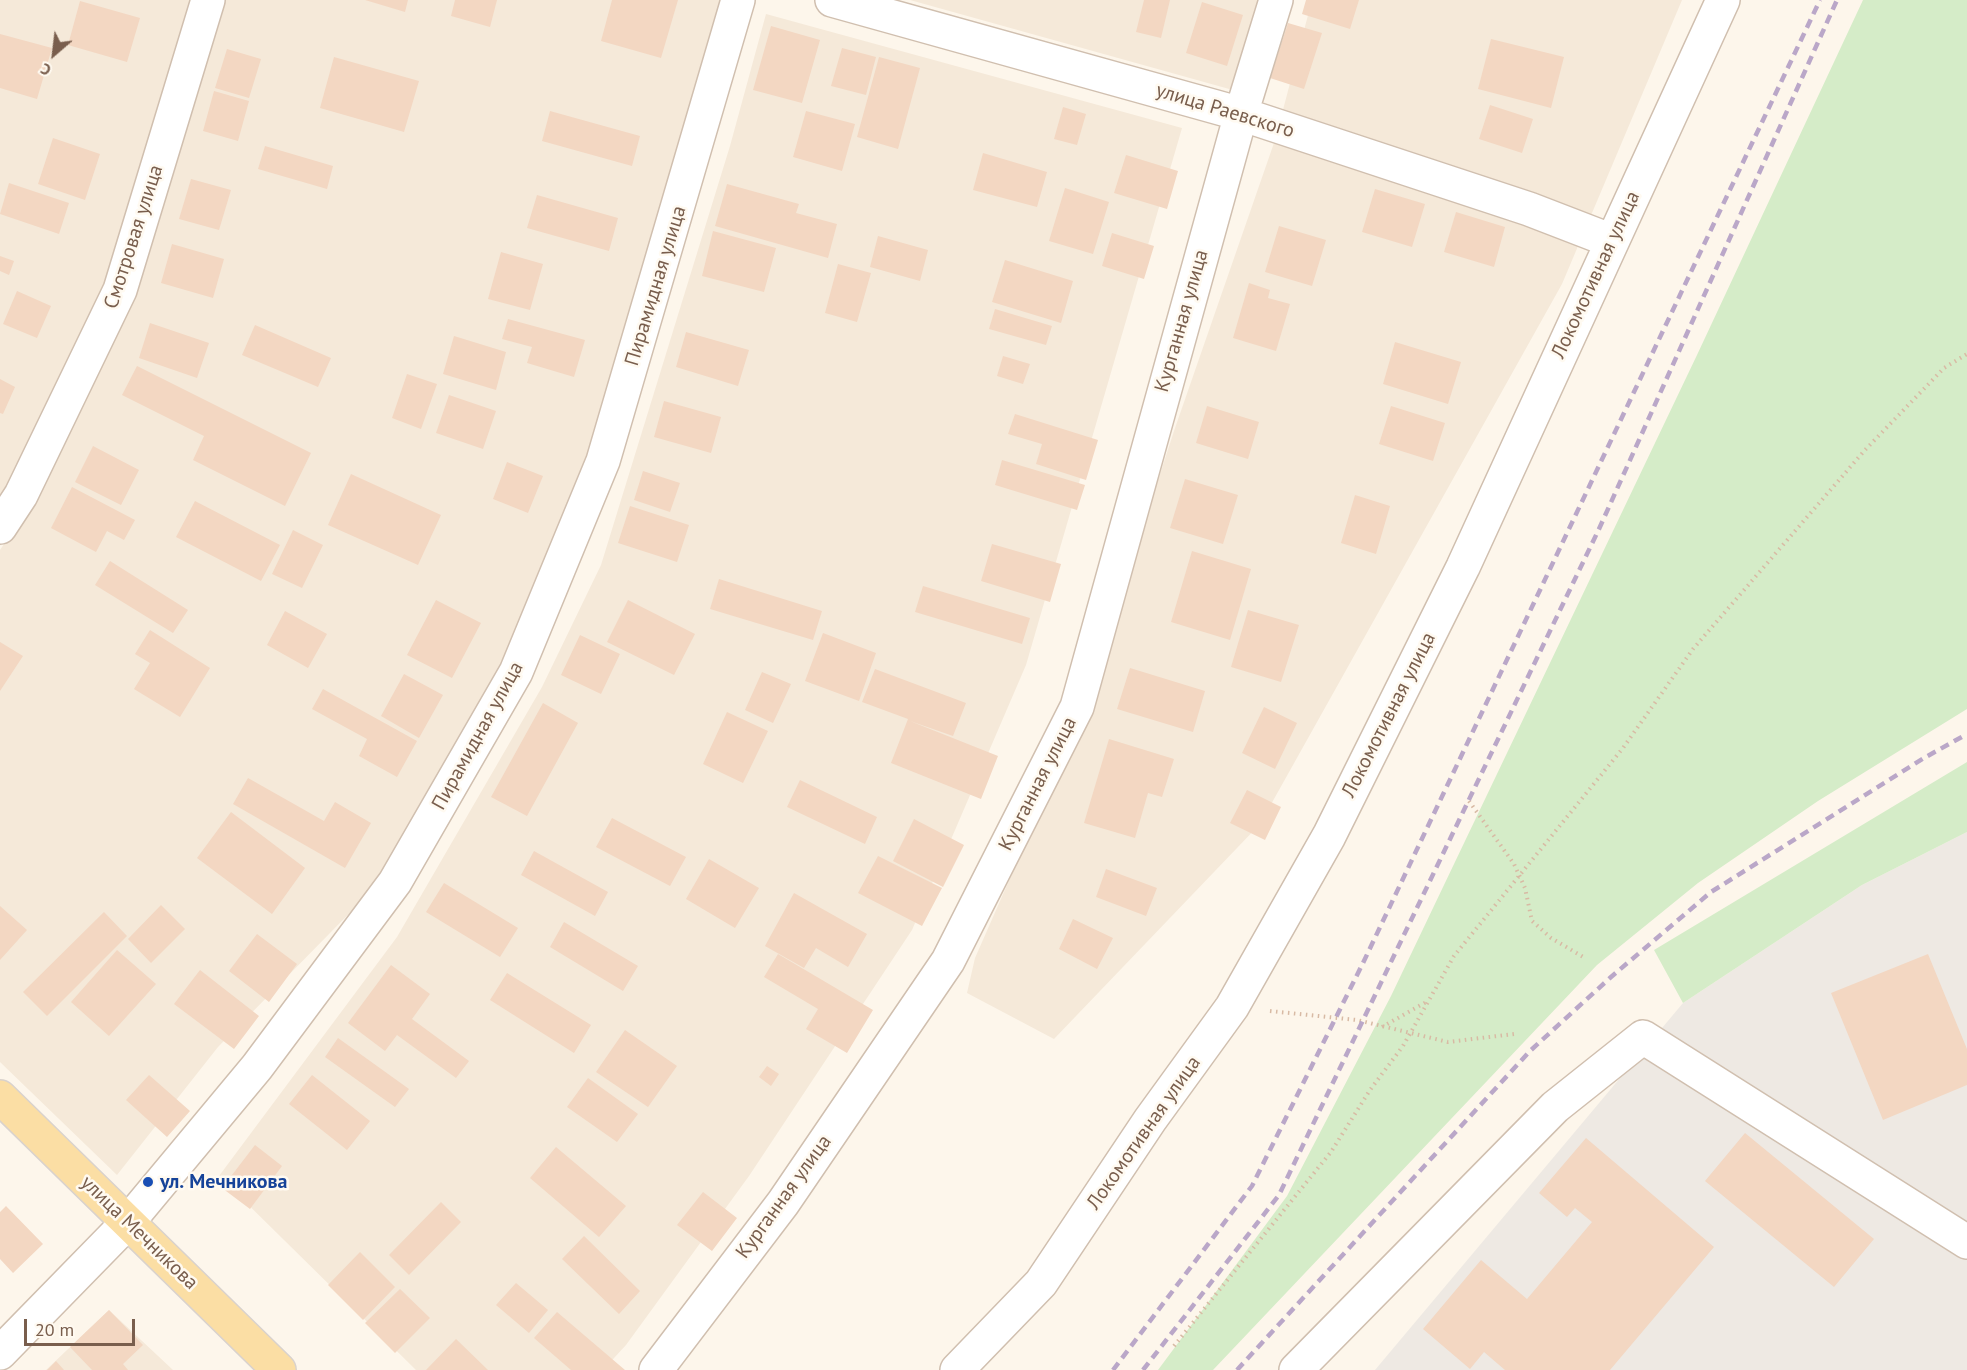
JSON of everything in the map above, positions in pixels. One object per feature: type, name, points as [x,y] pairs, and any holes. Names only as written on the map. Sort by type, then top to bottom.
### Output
[{"type":"main road","name":"улица Мечникова","points":[[0,1096],[279,1370]]},
{"type":"street","name":"Смотровая улица","points":[[0,527],[21,495],[120,290],[208,0]]},
{"type":"street","name":"Пирамидная улица","points":[[0,1353],[128,1222],[257,1067],[395,882],[516,672],[603,461],[738,0]]},
{"type":"street","name":"улица Раевского","points":[[832,0],[1241,114],[1530,208],[1612,241]]},
{"type":"street","name":"Курганная улица","points":[[656,1370],[783,1203],[948,961],[1077,707],[1241,114],[1276,0]]},
{"type":"street","name":"Локомотивная улица","points":[[957,1370],[1041,1282],[1150,1120],[1232,1007],[1329,836],[1463,567],[1723,0]]},
{"type":"street","points":[[1296,1370],[1555,1107],[1643,1037],[1967,1242]]},
{"type":"path","points":[[1174,1346],[1331,1152],[1410,1034],[1454,956],[1623,748],[1693,650],[1865,450],[1944,368],[1967,354]]},
{"type":"path","points":[[1469,801],[1508,854],[1520,876],[1533,921],[1551,938],[1585,958]]},
{"type":"path","points":[[1382,1027],[1431,999]]},
{"type":"path","points":[[1232,1007],[1336,1017],[1448,1042],[1514,1034]]},
{"type":"shaded area","points":[[0,0],[194,0],[108,284],[0,506]]},
{"type":"shaded area","points":[[219,0],[726,0],[594,458],[506,669],[387,875],[218,1047],[117,1175],[0,1062],[0,550],[32,502]]},
{"type":"shaded area","points":[[910,0],[1265,0],[1240,92]]},
{"type":"shaded area","points":[[1312,0],[1682,0],[1562,284],[1260,824],[1054,1039],[967,993],[975,958],[1083,712],[1174,431],[1275,140]]},
{"type":"shaded area","points":[[766,14],[1182,128],[1026,665],[912,930],[749,1176],[626,1345],[603,1370],[416,1370],[219,1176],[397,937],[542,687],[601,565],[730,146]]},
{"type":"shaded area","points":[[1967,832],[1967,1370],[1375,1370],[1683,1003],[1862,885]]},
{"type":"shaded area","points":[[109,1310],[173,1370],[46,1370]]},
{"type":"green space","points":[[1863,0],[1967,0],[1967,709],[1818,801],[1698,883],[1597,965],[1213,1370],[1158,1370],[1287,1196],[1391,996],[1697,355]]},
{"type":"green space","points":[[1967,762],[1967,832],[1862,885],[1683,1003],[1654,950]]},
{"type":"building","points":[[365,0],[408,0],[405,12]]},
{"type":"building","points":[[455,0],[497,0],[490,27],[451,16]]},
{"type":"building","points":[[612,0],[678,0],[661,58],[601,41]]},
{"type":"building","points":[[1144,0],[1170,0],[1161,38],[1136,32]]},
{"type":"building","points":[[1306,0],[1359,0],[1350,29],[1302,14]]},
{"type":"building","points":[[80,1],[140,18],[127,62],[68,45]]},
{"type":"building","points":[[1202,2],[1243,15],[1227,66],[1186,53]]},
{"type":"building","points":[[1288,23],[1322,33],[1304,89],[1270,78]]},
{"type":"building","points":[[771,26],[820,40],[802,103],[753,90]]},
{"type":"building","points":[[0,34],[52,48],[37,99],[0,88]]},
{"type":"building","points":[[1491,39],[1564,57],[1551,108],[1478,89]]},
{"type":"building","points":[[842,48],[876,57],[866,95],[831,86]]},
{"type":"building","points":[[227,49],[261,59],[249,98],[215,88]]},
{"type":"building","points":[[334,57],[419,81],[404,132],[320,108]]},
{"type":"building","points":[[879,57],[920,68],[898,149],[857,137]]},
{"type":"building","points":[[214,91],[249,101],[238,141],[203,131]]},
{"type":"building","points":[[1490,105],[1533,119],[1522,153],[1479,139]]},
{"type":"building","points":[[1063,107],[1086,114],[1077,145],[1054,139]]},
{"type":"building","points":[[550,111],[640,136],[632,166],[542,141]]},
{"type":"building","points":[[806,111],[855,124],[842,171],[793,157]]},
{"type":"building","points":[[53,138],[100,154],[85,200],[38,184]]},
{"type":"building","points":[[265,146],[333,166],[327,189],[258,169]]},
{"type":"building","points":[[983,153],[1047,172],[1037,207],[973,190]]},
{"type":"building","points":[[1126,155],[1178,171],[1167,209],[1114,193]]},
{"type":"building","points":[[191,179],[231,190],[219,230],[179,219]]},
{"type":"building","points":[[9,183],[69,203],[59,234],[0,214]]},
{"type":"building","points":[[727,184],[799,204],[796,213],[837,224],[828,258],[715,226]]},
{"type":"building","points":[[1065,188],[1109,202],[1093,254],[1049,241]]},
{"type":"building","points":[[1375,189],[1425,204],[1412,247],[1362,232]]},
{"type":"building","points":[[537,195],[618,218],[609,251],[527,228]]},
{"type":"building","points":[[1456,212],[1505,227],[1494,267],[1444,252]]},
{"type":"building","points":[[1279,226],[1326,240],[1312,286],[1265,272]]},
{"type":"building","points":[[713,231],[776,248],[764,292],[702,276]]},
{"type":"building","points":[[1112,233],[1154,246],[1144,279],[1102,266]]},
{"type":"building","points":[[878,236],[928,250],[920,281],[870,267]]},
{"type":"building","points":[[172,244],[224,259],[213,298],[161,283]]},
{"type":"building","points":[[501,252],[543,264],[530,310],[488,299]]},
{"type":"building","points":[[0,256],[14,261],[9,275],[0,271]]},
{"type":"building","points":[[1005,260],[1073,281],[1061,323],[992,302]]},
{"type":"building","points":[[838,264],[871,273],[857,322],[825,313]]},
{"type":"building","points":[[1249,283],[1270,290],[1268,298],[1290,304],[1276,351],[1233,338]]},
{"type":"building","points":[[17,291],[51,306],[37,338],[3,324]]},
{"type":"building","points":[[995,309],[1052,326],[1046,345],[989,329]]},
{"type":"building","points":[[508,319],[585,340],[574,377],[527,363],[532,347],[502,339]]},
{"type":"building","points":[[150,323],[209,343],[197,378],[139,358]]},
{"type":"building","points":[[255,325],[331,358],[318,387],[242,355]]},
{"type":"building","points":[[686,332],[749,350],[738,386],[676,367]]},
{"type":"building","points":[[454,336],[506,352],[496,390],[443,374]]},
{"type":"building","points":[[1395,342],[1461,362],[1448,404],[1383,384]]},
{"type":"building","points":[[1003,356],[1030,364],[1023,384],[997,376]]},
{"type":"building","points":[[137,366],[311,453],[285,506],[193,460],[204,436],[122,395]]},
{"type":"building","points":[[407,374],[437,384],[421,429],[392,418]]},
{"type":"building","points":[[0,379],[15,387],[3,414],[0,413]]},
{"type":"building","points":[[449,395],[496,411],[483,449],[436,433]]},
{"type":"building","points":[[664,401],[721,417],[711,453],[654,437]]},
{"type":"building","points":[[1207,406],[1259,422],[1248,459],[1196,443]]},
{"type":"building","points":[[1391,406],[1445,423],[1433,461],[1379,444]]},
{"type":"building","points":[[1015,414],[1098,440],[1086,480],[1036,464],[1042,444],[1008,434]]},
{"type":"building","points":[[93,446],[139,470],[121,505],[75,482]]},
{"type":"building","points":[[1002,460],[1085,485],[1077,510],[995,485]]},
{"type":"building","points":[[507,462],[543,476],[528,513],[493,499]]},
{"type":"building","points":[[643,471],[680,483],[670,512],[634,500]]},
{"type":"building","points":[[351,474],[441,515],[418,565],[328,525]]},
{"type":"building","points":[[1185,479],[1238,495],[1223,544],[1170,528]]},
{"type":"building","points":[[72,487],[135,520],[124,540],[107,531],[96,552],[51,528]]},
{"type":"building","points":[[1355,495],[1390,506],[1376,554],[1341,543]]},
{"type":"building","points":[[195,501],[280,545],[261,581],[176,537]]},
{"type":"building","points":[[630,506],[689,525],[677,562],[618,543]]},
{"type":"building","points":[[293,530],[323,545],[302,588],[272,574]]},
{"type":"building","points":[[992,544],[1061,564],[1050,602],[981,581]]},
{"type":"building","points":[[1192,551],[1251,569],[1230,640],[1171,622]]},
{"type":"building","points":[[110,561],[188,610],[173,633],[95,585]]},
{"type":"building","points":[[719,579],[822,611],[813,640],[710,609]]},
{"type":"building","points":[[923,586],[1030,618],[1022,644],[915,612]]},
{"type":"building","points":[[436,600],[481,623],[452,678],[407,655]]},
{"type":"building","points":[[628,600],[695,634],[674,675],[607,642]]},
{"type":"building","points":[[1248,610],[1299,625],[1281,682],[1231,667]]},
{"type":"building","points":[[285,611],[327,634],[308,668],[267,645]]},
{"type":"building","points":[[150,630],[210,668],[180,717],[134,689],[150,663],[135,654]]},
{"type":"building","points":[[823,633],[876,653],[859,701],[805,681]]},
{"type":"building","points":[[580,635],[620,654],[601,694],[561,675]]},
{"type":"building","points":[[0,642],[23,656],[0,691]]},
{"type":"building","points":[[1130,668],[1205,691],[1193,732],[1117,709]]},
{"type":"building","points":[[875,669],[966,703],[953,736],[910,721],[998,756],[981,799],[891,763],[908,719],[862,702]]},
{"type":"building","points":[[762,672],[791,684],[773,723],[745,710]]},
{"type":"building","points":[[404,674],[443,695],[419,738],[381,716]]},
{"type":"building","points":[[323,689],[417,741],[397,777],[359,756],[367,739],[312,709]]},
{"type":"building","points":[[543,703],[578,723],[527,816],[491,797]]},
{"type":"building","points":[[1264,707],[1297,723],[1275,769],[1242,753]]},
{"type":"building","points":[[727,712],[768,731],[743,783],[703,764]]},
{"type":"building","points":[[1109,739],[1174,759],[1162,797],[1148,793],[1135,838],[1084,823]]},
{"type":"building","points":[[248,778],[324,821],[335,802],[371,823],[345,868],[233,804]]},
{"type":"building","points":[[800,780],[877,817],[865,844],[787,807]]},
{"type":"building","points":[[1247,790],[1281,807],[1265,840],[1230,823]]},
{"type":"building","points":[[231,812],[305,868],[272,914],[197,858]]},
{"type":"building","points":[[612,818],[686,857],[670,886],[596,847]]},
{"type":"building","points":[[914,819],[964,845],[943,887],[893,861]]},
{"type":"building","points":[[534,851],[608,892],[595,916],[521,875]]},
{"type":"building","points":[[878,856],[942,888],[922,926],[858,893]]},
{"type":"building","points":[[709,859],[759,888],[735,928],[686,899]]},
{"type":"building","points":[[1106,869],[1157,888],[1146,916],[1096,897]]},
{"type":"building","points":[[444,883],[518,928],[500,957],[426,912]]},
{"type":"building","points":[[794,893],[867,934],[848,967],[816,948],[804,968],[765,946]]},
{"type":"building","points":[[161,905],[185,929],[151,963],[128,939]]},
{"type":"building","points":[[0,906],[27,930],[0,960]]},
{"type":"building","points":[[104,912],[127,936],[47,1016],[23,992]]},
{"type":"building","points":[[1073,919],[1113,938],[1097,969],[1059,949]]},
{"type":"building","points":[[564,922],[638,966],[623,991],[550,947]]},
{"type":"building","points":[[257,934],[297,964],[269,1002],[229,971]]},
{"type":"building","points":[[117,950],[156,984],[109,1036],[71,1002]]},
{"type":"building","points":[[778,954],[873,1010],[847,1053],[806,1029],[818,1009],[764,977]]},
{"type":"building","points":[[1928,954],[1967,1049],[1967,1085],[1883,1120],[1831,993]]},
{"type":"building","points":[[391,965],[430,994],[412,1019],[469,1061],[456,1078],[397,1035],[385,1051],[348,1023]]},
{"type":"building","points":[[200,970],[259,1016],[234,1049],[174,1004]]},
{"type":"building","points":[[507,973],[591,1025],[574,1053],[490,1000]]},
{"type":"building","points":[[625,1030],[677,1066],[648,1107],[596,1072]]},
{"type":"building","points":[[338,1038],[409,1089],[395,1107],[325,1057]]},
{"type":"building","points":[[767,1066],[779,1074],[771,1086],[759,1077]]},
{"type":"building","points":[[149,1075],[190,1111],[167,1137],[126,1100]]},
{"type":"building","points":[[312,1075],[370,1121],[347,1150],[289,1104]]},
{"type":"building","points":[[588,1078],[638,1114],[617,1142],[567,1107]]},
{"type":"building","points":[[1745,1133],[1874,1239],[1834,1287],[1705,1181]]},
{"type":"building","points":[[1586,1138],[1714,1247],[1610,1370],[1505,1370],[1484,1352],[1470,1369],[1423,1329],[1481,1260],[1527,1299],[1592,1222],[1575,1208],[1567,1217],[1539,1193]]},
{"type":"building","points":[[255,1145],[282,1166],[250,1209],[222,1188]]},
{"type":"building","points":[[556,1147],[626,1206],[599,1237],[530,1178]]},
{"type":"building","points":[[703,1192],[737,1218],[712,1251],[677,1225]]},
{"type":"building","points":[[441,1202],[461,1222],[409,1275],[389,1255]]},
{"type":"building","points":[[6,1206],[43,1244],[13,1273],[0,1259],[0,1212]]},
{"type":"building","points":[[584,1236],[640,1291],[619,1314],[562,1259]]},
{"type":"building","points":[[360,1252],[395,1287],[363,1320],[328,1285]]},
{"type":"building","points":[[516,1283],[548,1310],[529,1333],[496,1305]]},
{"type":"building","points":[[400,1289],[430,1318],[395,1353],[365,1323]]},
{"type":"building","points":[[109,1310],[143,1345],[123,1364],[128,1370],[92,1370],[70,1347]]},
{"type":"building","points":[[557,1312],[625,1370],[571,1370],[534,1338]]},
{"type":"building","points":[[456,1339],[488,1370],[426,1370]]},
{"type":"building","points":[[56,1361],[64,1370],[47,1370]]},
{"type":"railway","points":[[1113,1370],[1252,1186],[1363,963],[1820,0]]},
{"type":"railway","points":[[1143,1370],[1279,1195],[1599,529],[1837,0]]},
{"type":"railway","points":[[1237,1370],[1530,1051],[1611,977],[1711,892],[1924,758],[1967,734]]},
{"type":"place","name":"ул. Мечникова","points":[[148,1182]]}]
